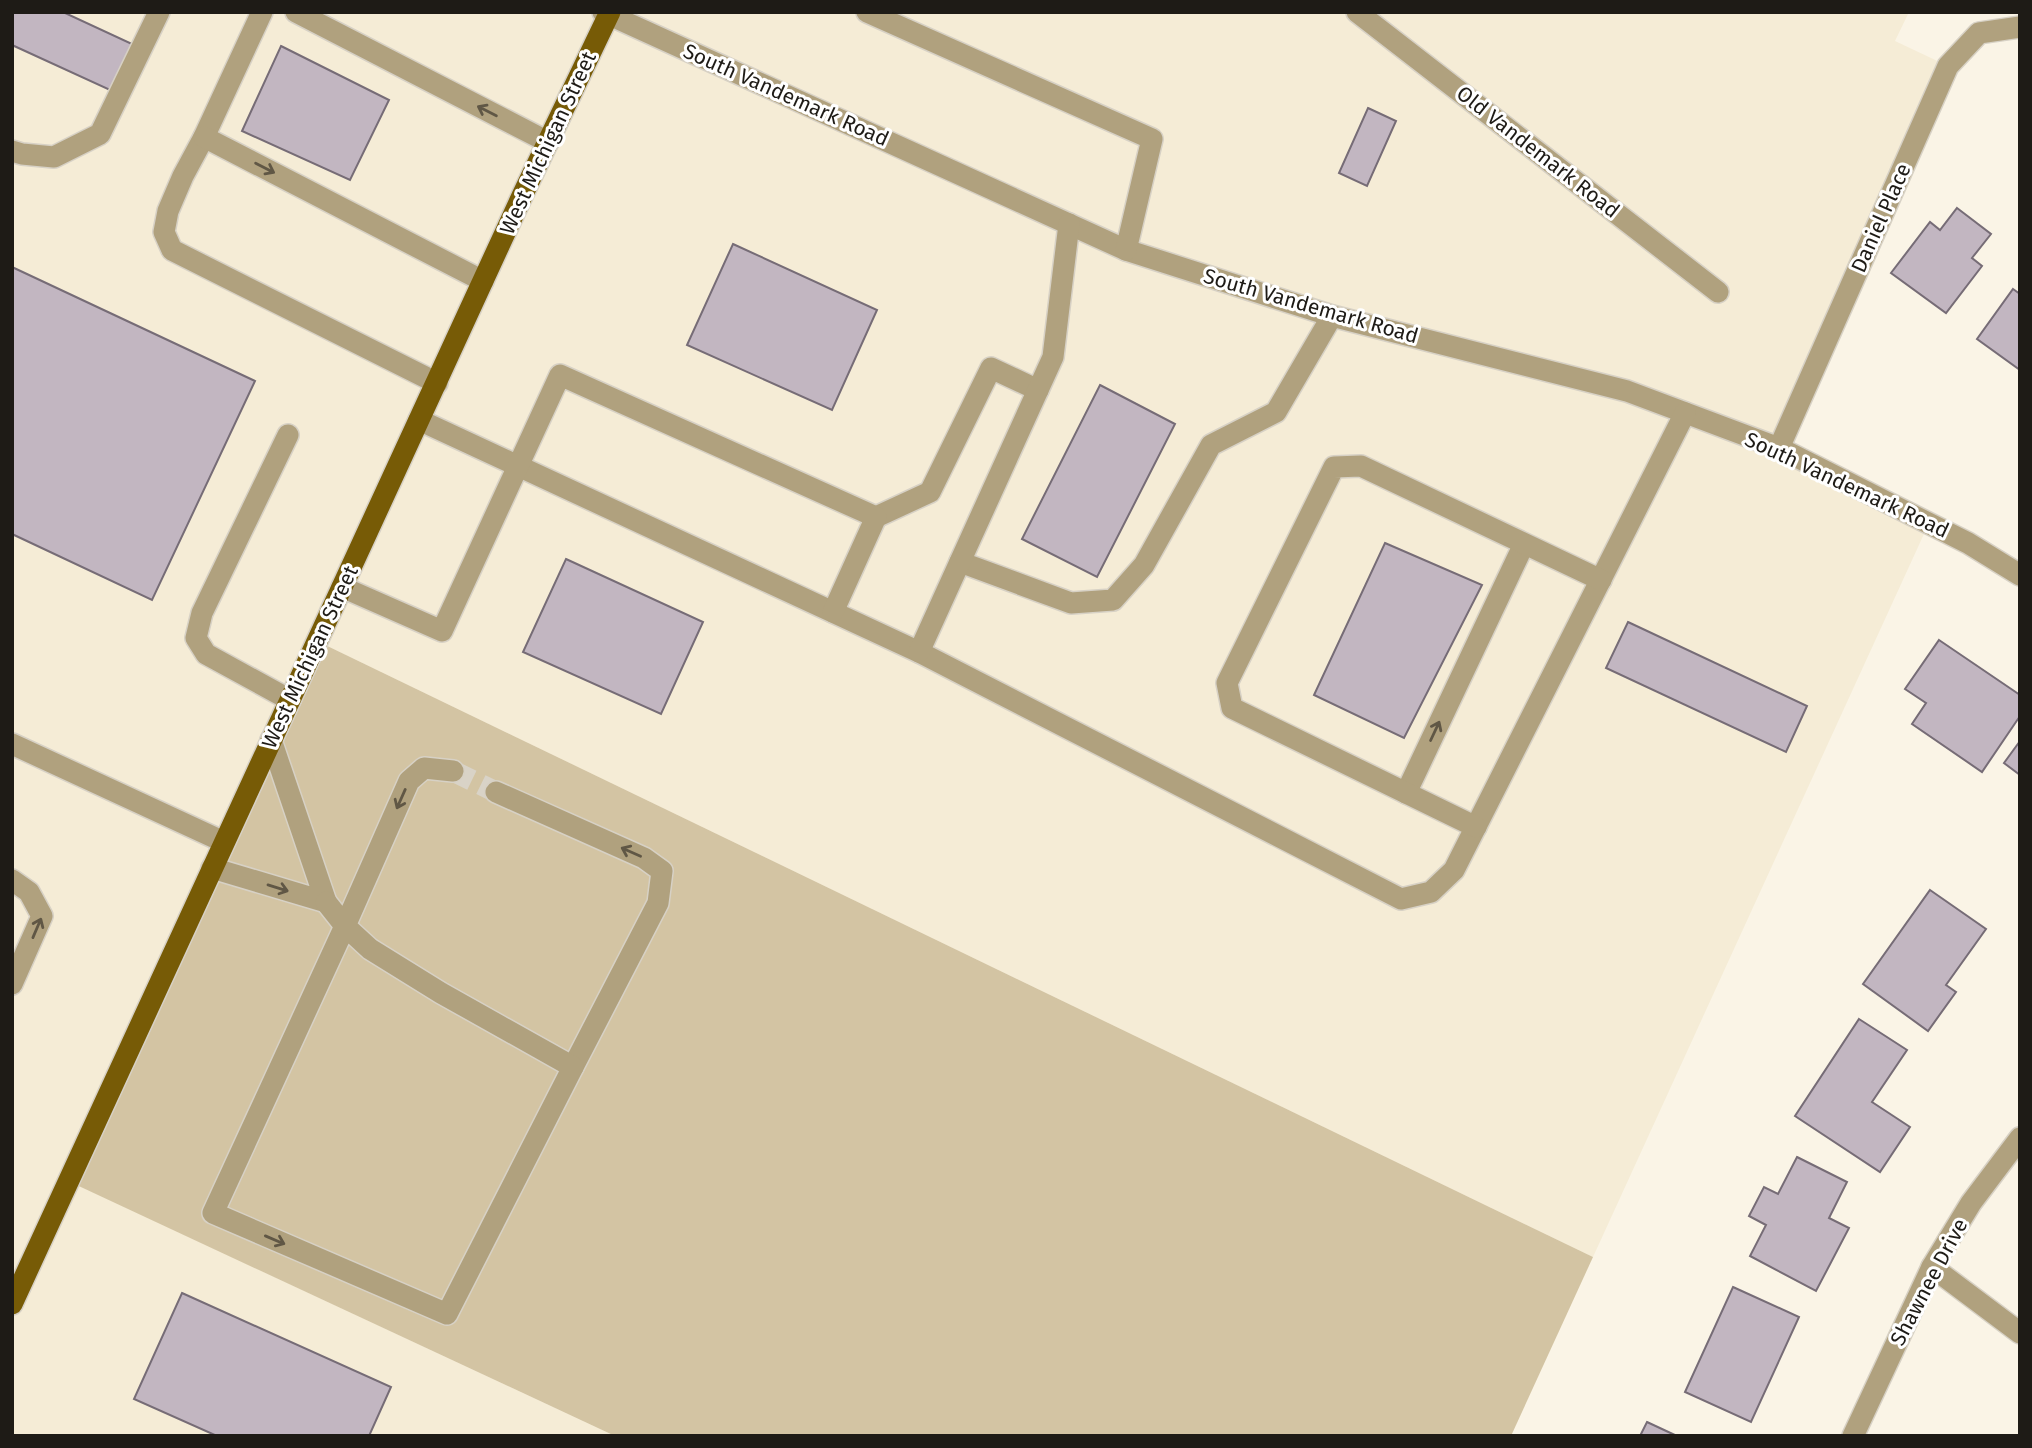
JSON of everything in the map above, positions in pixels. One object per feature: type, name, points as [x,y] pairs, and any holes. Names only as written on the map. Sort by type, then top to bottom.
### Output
[{"type":"main road","name":"West Michigan Street","points":[[12,1304],[607,13]]},
{"type":"street","points":[[12,151],[54,157],[100,134],[159,12]]},
{"type":"street","points":[[262,12],[168,211],[164,232],[172,250],[437,383]]},
{"type":"street","points":[[296,12],[548,142]]},
{"type":"street","points":[[867,12],[1152,139],[1126,250]]},
{"type":"street","name":"Old Vandemark Road","points":[[1357,12],[1718,292]]},
{"type":"street","name":"South Vandemark Road","points":[[607,13],[1126,250],[1332,316],[1627,391],[1779,448],[1968,542],[2020,575]]},
{"type":"street","name":"Daniel Place","points":[[1779,448],[1948,66],[1979,33],[2020,27]]},
{"type":"street","points":[[204,137],[483,281]]},
{"type":"street","points":[[919,652],[1054,357],[1069,224]]},
{"type":"street","points":[[960,562],[1071,603],[1113,600],[1144,565],[1211,444],[1276,412],[1332,316]]},
{"type":"street","points":[[833,612],[876,517],[930,492],[991,369],[1038,390]]},
{"type":"street","points":[[342,587],[442,631],[560,375],[876,517]]},
{"type":"street","points":[[419,420],[919,652],[1401,899],[1431,892],[1454,870],[1685,413]]},
{"type":"street","points":[[288,435],[202,613],[196,638],[206,654],[290,699]]},
{"type":"street","points":[[1476,827],[1232,708],[1227,683],[1334,467],[1360,466],[1601,580]]},
{"type":"street","points":[[1406,793],[1524,544]]},
{"type":"street","points":[[271,740],[326,902],[345,926],[370,949],[441,993],[573,1067]]},
{"type":"street","points":[[12,744],[224,842]]},
{"type":"street","points":[[453,771],[424,768],[409,781],[213,1213],[447,1314],[658,903],[662,871],[644,858],[496,792]]},
{"type":"street","points":[[212,868],[326,902]]},
{"type":"street","points":[[12,880],[29,892],[42,916],[12,984]]},
{"type":"street","name":"Shawnee Drive","points":[[1853,1436],[1932,1267],[1971,1203],[2020,1138]]},
{"type":"street","points":[[1932,1267],[2020,1333]]},
{"type":"shaded area","points":[[12,12],[1909,12],[1895,41],[1948,66],[1779,448],[1929,523],[1593,1257],[317,641],[69,1181],[615,1436],[12,1436]]},
{"type":"shaded area","points":[[317,641],[1593,1257],[1511,1436],[615,1436],[68,1181]]},
{"type":"building","points":[[12,12],[63,12],[132,44],[110,90],[12,45]]},
{"type":"building","points":[[281,46],[389,100],[350,180],[242,131]]},
{"type":"building","points":[[1368,108],[1396,121],[1367,186],[1339,173]]},
{"type":"building","points":[[1957,208],[1991,234],[1972,258],[1982,266],[1946,313],[1891,273],[1930,222],[1940,230]]},
{"type":"building","points":[[733,244],[877,310],[832,410],[687,345]]},
{"type":"building","points":[[12,267],[255,381],[152,600],[12,534]]},
{"type":"building","points":[[2013,289],[2020,294],[2020,370],[1977,339]]},
{"type":"building","points":[[1100,385],[1175,424],[1097,577],[1022,539]]},
{"type":"building","points":[[1385,543],[1482,585],[1404,738],[1314,695]]},
{"type":"building","points":[[566,559],[703,622],[661,714],[523,652]]},
{"type":"building","points":[[1628,622],[1807,706],[1786,752],[1606,668]]},
{"type":"building","points":[[1939,640],[2020,695],[2020,716],[1982,772],[1912,724],[1926,703],[1905,689]]},
{"type":"building","points":[[2020,741],[2020,775],[2004,763]]},
{"type":"building","points":[[1930,890],[1986,929],[1946,985],[1956,992],[1928,1031],[1863,984]]},
{"type":"building","points":[[1859,1019],[1907,1050],[1872,1102],[1910,1127],[1880,1172],[1795,1116]]},
{"type":"building","points":[[1797,1157],[1847,1182],[1829,1218],[1849,1228],[1816,1291],[1750,1256],[1766,1225],[1749,1216],[1764,1187],[1778,1194]]},
{"type":"building","points":[[1733,1287],[1799,1317],[1751,1422],[1685,1392]]},
{"type":"building","points":[[182,1293],[391,1387],[369,1436],[217,1436],[134,1399]]},
{"type":"building","points":[[1647,1422],[1677,1436],[1640,1436]]},
{"type":"tunnel","points":[[453,771],[496,792]]}]
